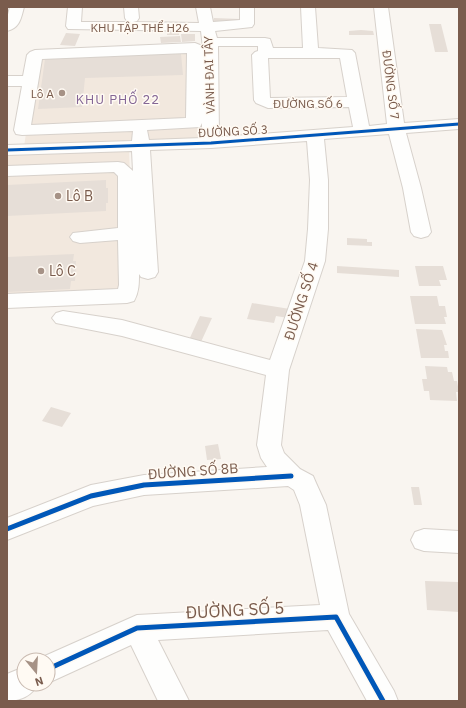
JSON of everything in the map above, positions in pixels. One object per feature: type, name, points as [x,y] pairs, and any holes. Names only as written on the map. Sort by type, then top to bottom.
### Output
[{"type":"street","points":[[7,27],[13,22],[17,7]]},
{"type":"street","name":"KHU TẬP THỂ H26","points":[[75,7],[73,26],[208,35]]},
{"type":"street","name":"VÀNH ĐAI TÂY","points":[[203,7],[208,35],[210,143]]},
{"type":"street","points":[[208,35],[247,24],[247,7]]},
{"type":"street","points":[[308,7],[311,52]]},
{"type":"street","name":"ĐƯỜNG SỐ 7","points":[[381,7],[396,128],[412,188],[421,232]]},
{"type":"street","points":[[208,35],[265,42],[266,53]]},
{"type":"street","points":[[195,48],[194,123],[140,126],[22,130],[35,55],[195,48]]},
{"type":"street","name":"ĐƯỜNG SỐ 6","points":[[356,102],[268,103],[262,100],[260,55],[266,53],[347,53],[362,132]]},
{"type":"street","points":[[7,81],[25,80]]},
{"type":"street","name":"ĐƯỜNG SỐ 3","points":[[7,150],[210,143],[459,124]]},
{"type":"street","points":[[7,301],[127,296],[137,232],[142,145],[140,126]]},
{"type":"street","points":[[61,168],[72,129]]},
{"type":"street","name":"ĐƯỜNG SỐ 4","points":[[315,135],[319,180],[318,229],[315,261],[278,370],[269,445],[273,458],[291,476],[304,483],[313,505],[336,617]]},
{"type":"street","points":[[7,171],[118,167],[126,175],[137,232],[148,272]]},
{"type":"street","points":[[80,237],[137,232]]},
{"type":"street","points":[[63,318],[122,328],[278,370]]},
{"type":"street","name":"ĐƯỜNG SỐ 8B","points":[[7,529],[91,496],[144,485],[291,476]]},
{"type":"street","points":[[424,540],[459,542]]},
{"type":"street","points":[[336,617],[383,701]]},
{"type":"street","name":"ĐƯỜNG SỐ 5","points":[[56,665],[137,628],[336,617]]},
{"type":"street","points":[[137,628],[174,701]]},
{"type":"street","points":[[7,690],[16,685]]},
{"type":"shaded area","points":[[183,48],[196,54],[202,140],[129,145],[132,244],[131,298],[7,303],[7,155],[23,154],[37,56]]},
{"type":"building","points":[[214,18],[240,19],[240,24],[213,23]]},
{"type":"building","points":[[429,24],[441,24],[448,52],[435,52]]},
{"type":"building","points":[[349,31],[373,31],[374,35],[349,35]]},
{"type":"building","points":[[167,32],[179,32],[179,35],[167,35]]},
{"type":"building","points":[[66,33],[80,34],[75,46],[60,45]]},
{"type":"building","points":[[181,34],[195,34],[195,41],[182,42]]},
{"type":"building","points":[[180,36],[181,42],[161,43],[160,37]]},
{"type":"building","name":"Lô A","points":[[181,54],[183,75],[85,78],[82,107],[38,109],[45,59]]},
{"type":"building","name":"Lô B","points":[[106,180],[106,188],[108,188],[108,203],[106,203],[106,211],[7,216],[7,185]]},
{"type":"building","points":[[347,238],[367,239],[367,242],[372,242],[372,246],[347,245]]},
{"type":"building","name":"Lô C","points":[[74,254],[73,261],[76,261],[75,281],[71,281],[70,289],[7,292],[7,257]]},
{"type":"building","points":[[337,266],[399,270],[399,277],[337,273]]},
{"type":"building","points":[[415,266],[443,266],[447,280],[439,280],[441,286],[419,286]]},
{"type":"building","points":[[410,296],[437,296],[439,306],[445,306],[447,317],[444,317],[446,324],[415,324]]},
{"type":"building","points":[[252,303],[290,309],[288,318],[276,316],[274,323],[247,319]]},
{"type":"building","points":[[200,316],[212,318],[200,344],[188,342]]},
{"type":"building","points":[[416,329],[442,330],[447,345],[444,345],[445,351],[448,351],[449,358],[421,358]]},
{"type":"building","points":[[425,366],[447,367],[448,372],[452,372],[454,381],[457,381],[459,392],[456,392],[457,401],[430,400],[429,391],[424,391],[422,379],[427,379]]},
{"type":"building","points":[[51,407],[71,413],[62,427],[42,421]]},
{"type":"building","points":[[218,444],[221,459],[207,460],[205,446]]},
{"type":"building","points":[[411,487],[419,487],[422,505],[414,505]]},
{"type":"building","points":[[425,581],[458,582],[459,612],[427,610]]},
{"type":"cycle path","points":[[7,150],[211,143],[459,124]]},
{"type":"cycle path","points":[[7,529],[91,496],[144,485],[291,476]]},
{"type":"cycle path","points":[[56,665],[137,628],[336,617],[383,701]]},
{"type":"place","name":"Lô A","points":[[62,93]]},
{"type":"place","name":"Lô B","points":[[58,196]]},
{"type":"place","name":"Lô C","points":[[41,271]]},
{"type":"district","name":"KHU PHỐ 22","points":[[118,99]]}]
